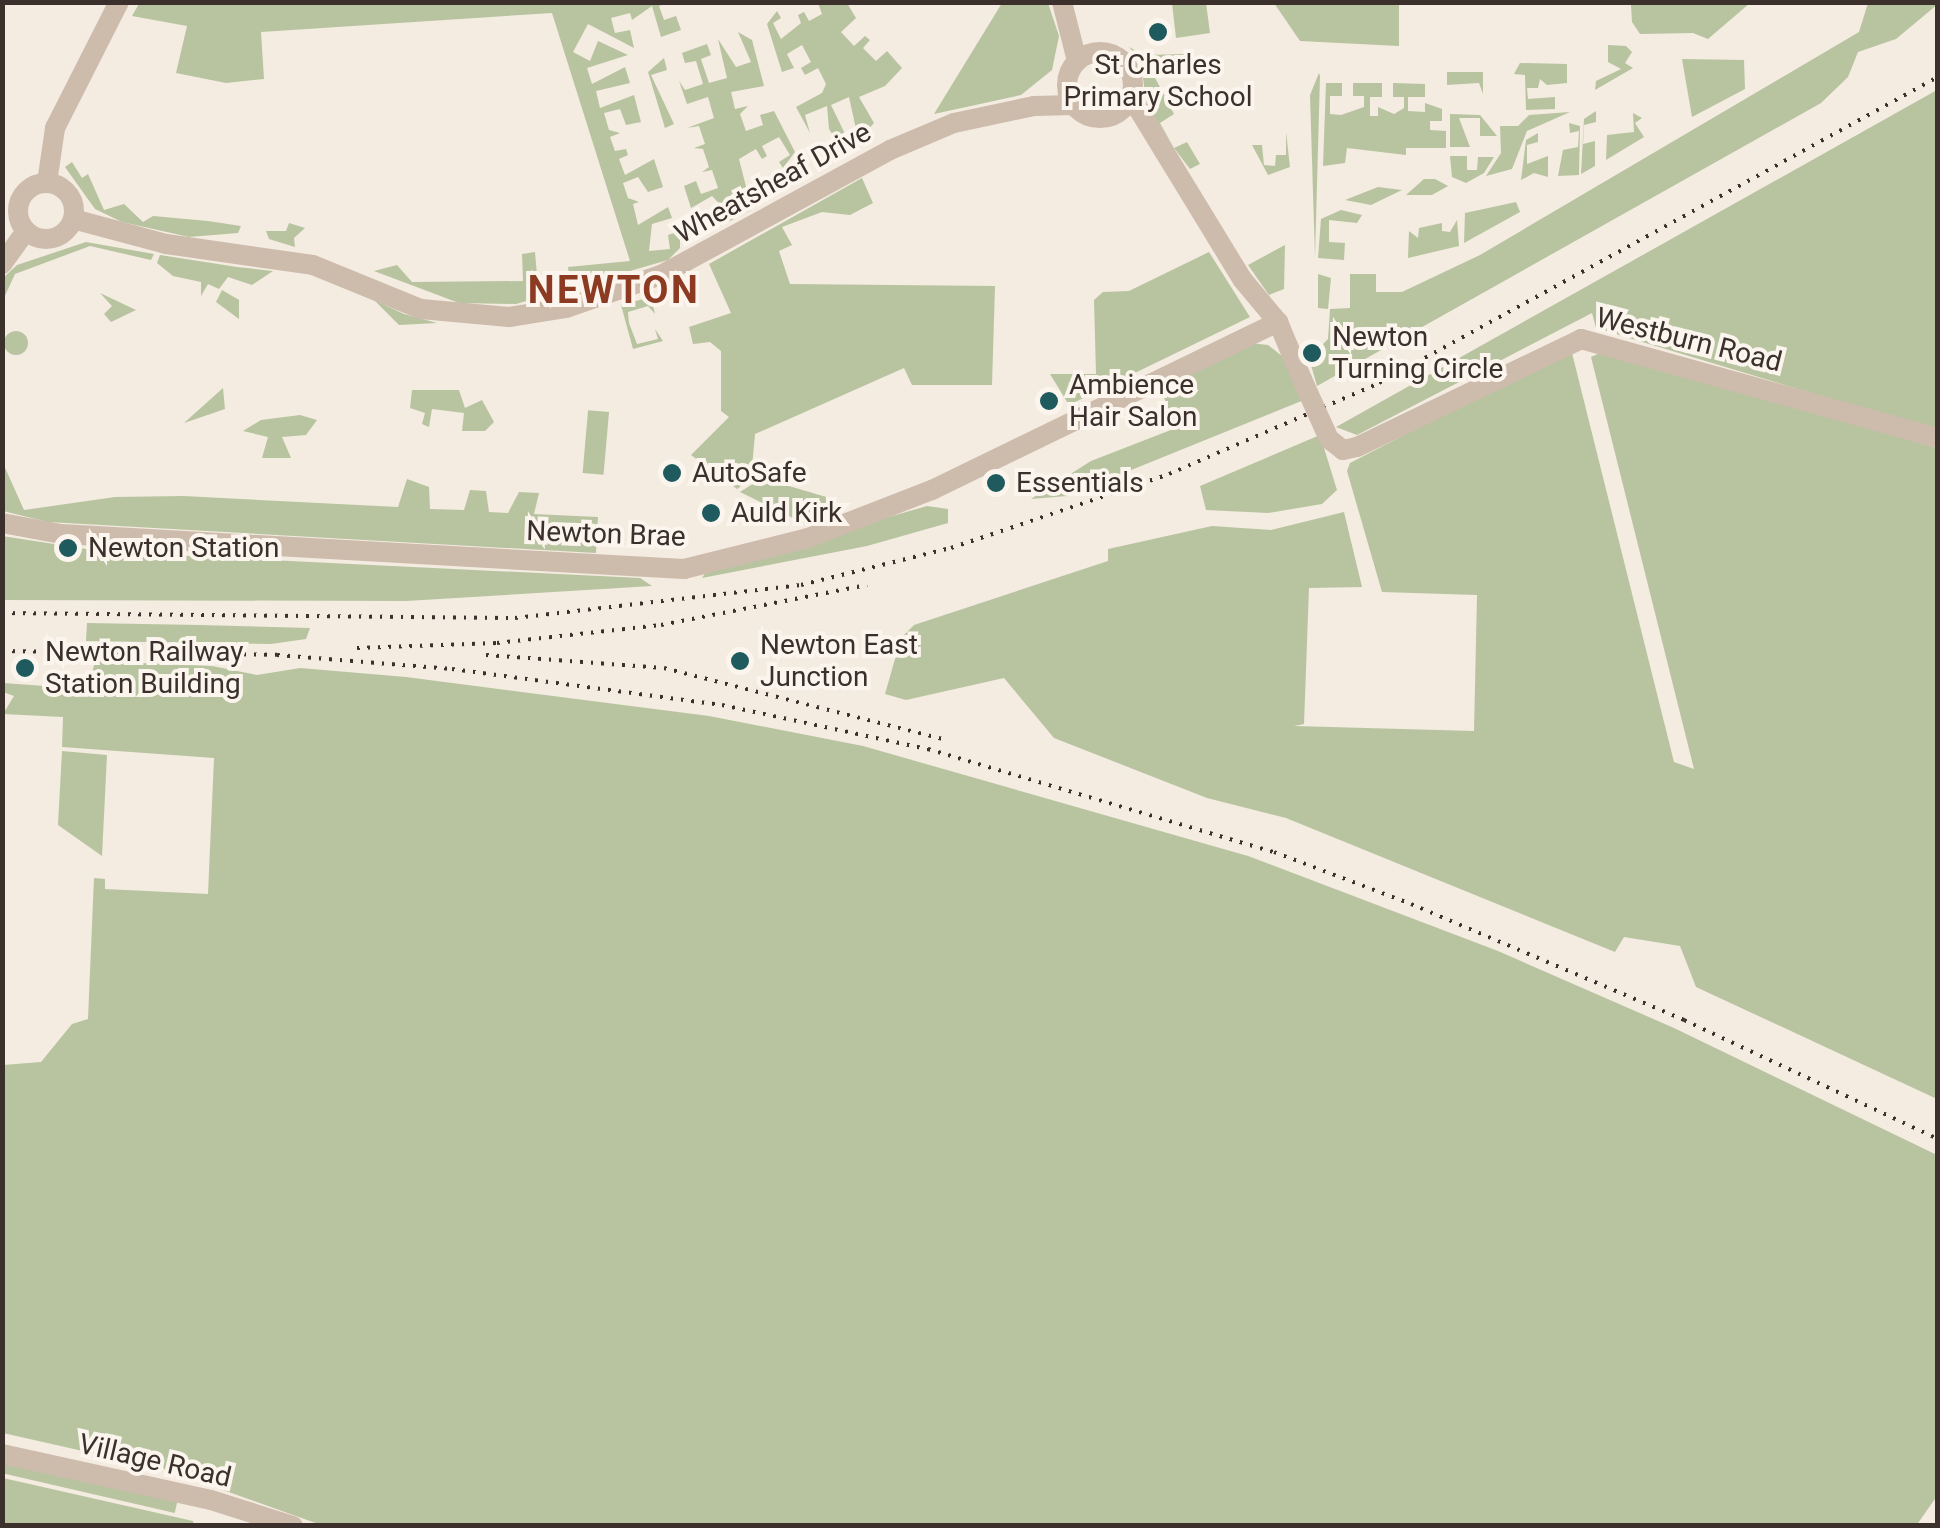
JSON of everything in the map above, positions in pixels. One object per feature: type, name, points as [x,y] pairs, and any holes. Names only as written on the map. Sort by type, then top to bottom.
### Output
[{"type":"street","points":[[48,182],[55,128],[119,2]]},
{"type":"street","points":[[1065,8],[1098,52],[1128,66],[1131,97],[1154,142],[1242,279],[1278,322]]},
{"type":"street","points":[[1065,8],[1077,61],[1067,81],[1074,105],[1094,117],[1113,115],[1131,97]]},
{"type":"street","points":[[1077,61],[1098,52]]},
{"type":"street","name":"Wheatsheaf Drive","points":[[1034,106],[1067,81]]},
{"type":"street","name":"Wheatsheaf Drive","points":[[74,220],[166,244],[313,265],[421,309],[509,318],[566,308],[661,275],[890,150],[954,123],[1034,106],[1074,105]]},
{"type":"street","points":[[1113,115],[1154,142]]},
{"type":"street","points":[[48,182],[70,195],[74,220],[56,238],[26,232],[18,204],[32,187],[48,182]]},
{"type":"street","points":[[2,264],[26,232]]},
{"type":"street","name":"Westburn Road","points":[[1278,322],[1330,439],[1344,450],[1581,339],[1700,367],[1938,438]]},
{"type":"street","name":"Newton Brae","points":[[2,524],[61,534],[684,568],[808,538],[932,490],[1278,322]]},
{"type":"street","name":"Village Road","points":[[2,1454],[211,1500],[293,1526]]},
{"type":"green space","points":[[140,2],[667,3],[659,6],[664,20],[676,16],[681,30],[661,37],[652,6],[632,20],[630,13],[611,18],[615,33],[630,30],[634,48],[588,24],[573,52],[590,61],[598,41],[628,55],[587,68],[592,84],[625,67],[630,83],[596,91],[600,108],[634,95],[641,122],[626,125],[620,109],[604,113],[609,130],[620,133],[610,137],[615,151],[626,149],[628,155],[619,159],[625,175],[654,159],[663,187],[648,192],[638,177],[623,183],[628,198],[639,202],[633,204],[638,225],[668,207],[672,218],[652,224],[649,251],[670,249],[668,235],[680,231],[680,248],[668,260],[516,304],[459,303],[374,271],[397,265],[412,282],[523,281],[522,254],[535,252],[538,287],[570,284],[568,267],[630,261],[552,13],[261,32],[264,79],[226,83],[176,73],[187,26],[132,16]]},
{"type":"green space","points":[[818,3],[847,3],[856,18],[841,32],[854,46],[865,36],[870,40],[863,48],[876,61],[887,51],[902,68],[885,86],[859,97],[874,123],[865,133],[856,129],[849,97],[831,105],[847,138],[840,146],[829,129],[827,106],[805,115],[810,133],[796,107],[822,93],[826,84],[818,68],[805,75],[801,68],[811,62],[802,45],[787,54],[794,68],[782,72],[767,24],[777,11],[781,18],[773,23],[781,39],[801,23],[798,15],[804,12],[809,21],[822,14]]},
{"type":"green space","points":[[1002,3],[1048,3],[1059,36],[1052,70],[1021,95],[934,114]]},
{"type":"green space","points":[[1172,3],[1206,3],[1210,33],[1176,38]]},
{"type":"green space","points":[[1274,3],[1399,3],[1399,46],[1300,41]]},
{"type":"green space","points":[[1639,3],[1750,3],[1708,39],[1693,33],[1640,34],[1632,22],[1631,5]]},
{"type":"green space","points":[[1868,3],[1938,4],[1896,39],[1858,52],[1848,77],[1821,103],[1317,386],[1309,358],[1328,339],[1330,309],[1350,308],[1350,274],[1376,274],[1376,292],[1402,292],[1480,255],[1859,32]]},
{"type":"green space","points":[[738,32],[752,40],[764,86],[731,92],[735,109],[748,106],[740,114],[746,131],[763,125],[760,115],[774,111],[795,152],[783,168],[779,162],[790,155],[779,137],[762,146],[767,156],[762,159],[756,149],[739,159],[752,210],[712,230],[703,224],[709,219],[715,227],[732,217],[712,196],[691,208],[684,186],[696,181],[701,194],[718,188],[712,170],[702,172],[709,167],[703,149],[694,148],[705,144],[699,126],[687,128],[714,118],[708,97],[687,104],[679,81],[685,90],[703,84],[696,61],[685,63],[682,53],[707,44],[711,55],[701,59],[709,83],[727,78],[718,39],[736,67],[751,62]]},
{"type":"green space","points":[[1608,45],[1626,46],[1632,52],[1625,63],[1633,68],[1595,90],[1596,81],[1621,69],[1608,62]]},
{"type":"green space","points":[[1129,47],[1144,55],[1187,54],[1152,72],[1174,114],[1160,123],[1174,148],[1147,105],[1140,59]]},
{"type":"green space","points":[[664,58],[667,70],[651,75],[674,124],[665,128],[648,72]]},
{"type":"green space","points":[[1682,59],[1744,60],[1745,89],[1692,117]]},
{"type":"green space","points":[[1520,63],[1567,64],[1567,83],[1547,85],[1540,79],[1538,88],[1527,88],[1528,99],[1555,97],[1555,109],[1526,110],[1525,75],[1514,74]]},
{"type":"green space","points":[[1447,72],[1483,72],[1483,94],[1479,83],[1447,85]]},
{"type":"green space","points":[[1319,73],[1320,76],[1315,257],[1310,95]]},
{"type":"green space","points":[[1326,83],[1342,83],[1342,96],[1330,96],[1330,114],[1341,115],[1364,107],[1364,96],[1353,96],[1353,83],[1382,83],[1382,97],[1370,97],[1370,116],[1378,116],[1378,107],[1394,114],[1404,108],[1404,97],[1393,97],[1393,83],[1425,84],[1425,97],[1408,97],[1408,111],[1425,112],[1425,103],[1442,109],[1442,121],[1430,121],[1430,130],[1446,131],[1446,148],[1406,148],[1406,155],[1347,148],[1345,163],[1323,166]]},
{"type":"green space","points":[[1937,90],[1937,431],[1596,328],[1592,313],[1357,435],[1336,427]]},
{"type":"green space","points":[[1596,111],[1596,122],[1584,125],[1583,144],[1595,141],[1595,166],[1581,174],[1584,119]]},
{"type":"green space","points":[[1570,112],[1527,131],[1512,169],[1486,176],[1501,153],[1500,126],[1518,126],[1529,115]]},
{"type":"green space","points":[[1633,113],[1642,118],[1635,123],[1644,137],[1606,160],[1607,135],[1634,132]]},
{"type":"green space","points":[[1450,114],[1480,115],[1497,136],[1480,136],[1480,118],[1459,118],[1470,147],[1450,147]]},
{"type":"green space","points":[[1569,123],[1580,126],[1579,175],[1558,176],[1563,150],[1578,147],[1579,131],[1570,133]]},
{"type":"green space","points":[[1286,132],[1290,167],[1268,175],[1252,145],[1262,145],[1264,165],[1275,166],[1276,155],[1286,155]]},
{"type":"green space","points":[[1538,133],[1538,142],[1527,145],[1527,164],[1548,156],[1548,177],[1534,173],[1521,180],[1526,140]]},
{"type":"green space","points":[[1187,142],[1200,164],[1190,169],[1174,148]]},
{"type":"green space","points":[[1450,156],[1467,156],[1467,170],[1477,170],[1478,157],[1494,157],[1484,173],[1466,183],[1452,177]]},
{"type":"green space","points":[[72,162],[82,178],[88,174],[104,210],[124,204],[143,222],[153,216],[241,226],[238,233],[189,237],[122,222],[95,209],[65,167]]},
{"type":"green space","points":[[862,178],[873,203],[850,215],[822,212],[782,227],[792,245],[779,251],[790,284],[995,286],[992,385],[912,385],[904,368],[755,434],[751,479],[737,489],[691,455],[729,417],[721,411],[721,351],[710,342],[693,344],[689,327],[731,313],[709,264]]},
{"type":"green space","points":[[1424,179],[1435,179],[1448,186],[1432,195],[1406,195]]},
{"type":"green space","points":[[1378,187],[1402,190],[1371,205],[1345,200]]},
{"type":"green space","points":[[1516,202],[1520,212],[1464,243],[1465,213]]},
{"type":"green space","points":[[1341,210],[1362,215],[1357,223],[1329,220],[1329,242],[1345,243],[1344,260],[1318,258],[1321,219]]},
{"type":"green space","points":[[1457,220],[1459,246],[1408,258],[1409,231],[1418,238],[1419,228],[1442,223],[1442,231],[1450,232]]},
{"type":"green space","points":[[289,223],[305,228],[294,238],[295,247],[269,239],[266,231],[286,231]]},
{"type":"green space","points":[[86,242],[154,254],[151,260],[90,246],[15,274],[3,300],[3,278],[17,265]]},
{"type":"green space","points":[[1285,245],[1284,289],[1269,295],[1248,265]]},
{"type":"green space","points":[[1209,252],[1250,317],[1069,405],[1050,374],[1096,374],[1094,300],[1103,292],[1129,291]]},
{"type":"green space","points":[[160,255],[273,271],[252,285],[228,277],[219,289],[208,284],[201,296],[201,282],[173,276],[157,263]]},
{"type":"green space","points":[[1318,274],[1331,278],[1328,309],[1318,308]]},
{"type":"green space","points":[[222,290],[239,300],[239,319],[216,302]]},
{"type":"green space","points":[[100,293],[136,310],[111,322],[104,314],[112,306]]},
{"type":"green space","points":[[651,297],[655,314],[648,306],[628,312],[629,323],[637,344],[658,339],[655,329],[663,341],[633,349],[621,305]]},
{"type":"green space","points":[[374,300],[404,314],[437,323],[399,325]]},
{"type":"green space","points":[[16,331],[25,334],[25,352],[16,355],[7,352],[4,343],[7,334]]},
{"type":"green space","points":[[1250,343],[1268,345],[1282,356],[1304,400],[1067,496],[1031,499],[1091,461],[1176,428],[1159,385]]},
{"type":"green space","points":[[1571,349],[1674,762],[1694,769],[1591,357],[1607,350],[1937,448],[1937,1099],[1696,987],[1680,946],[1624,937],[1615,952],[1286,818],[1207,798],[1054,738],[1004,678],[906,700],[885,694],[901,638],[914,625],[1108,561],[1108,549],[1212,526],[1271,530],[1344,512],[1362,587],[1309,588],[1304,724],[1294,726],[1474,731],[1477,595],[1382,592],[1347,471],[1350,463]]},
{"type":"green space","points":[[223,388],[225,409],[184,423]]},
{"type":"green space","points":[[412,390],[459,390],[465,408],[482,400],[494,422],[485,431],[462,431],[464,413],[432,409],[429,427],[422,424],[425,413],[410,408]]},
{"type":"green space","points":[[588,410],[609,412],[604,475],[583,473]]},
{"type":"green space","points":[[300,415],[317,420],[306,435],[282,437],[291,458],[262,458],[268,437],[243,431],[261,420]]},
{"type":"green space","points":[[1320,435],[1337,490],[1322,504],[1268,513],[1206,510],[1200,486]]},
{"type":"green space","points":[[2,461],[24,510],[115,497],[183,496],[398,507],[407,479],[429,487],[430,509],[464,510],[470,490],[486,491],[489,512],[508,513],[519,492],[539,493],[534,514],[598,517],[596,553],[48,522],[3,511]]},
{"type":"green space","points":[[762,478],[833,499],[803,523],[740,492]]},
{"type":"green space","points":[[927,506],[948,509],[948,523],[867,546],[702,578],[708,569]]},
{"type":"green space","points":[[2,536],[106,552],[640,578],[652,586],[406,601],[3,600]]},
{"type":"green space","points":[[87,623],[310,628],[306,639],[271,644],[86,641]]},
{"type":"green space","points":[[95,661],[212,666],[257,675],[300,668],[406,677],[709,716],[863,746],[1248,856],[1498,951],[1674,1028],[1937,1155],[1937,1496],[1916,1526],[324,1526],[167,1470],[3,1433],[3,1065],[41,1062],[72,1024],[88,1019],[94,878],[105,879],[105,889],[208,894],[214,758],[62,747],[63,717],[3,714],[14,696],[3,692],[3,683],[45,686],[50,679],[75,687],[90,682]]},
{"type":"green space","points":[[62,751],[107,755],[102,856],[58,825]]},
{"type":"green space","points":[[3,1461],[177,1501],[175,1513],[2,1473]]},
{"type":"green space","points":[[3,1478],[193,1521],[194,1525],[3,1525]]},
{"type":"railway","points":[[2,613],[515,618],[801,585],[951,548],[1169,474],[1379,383],[1938,77]]},
{"type":"railway","points":[[357,648],[497,643],[661,625],[867,585]]},
{"type":"railway","points":[[2,651],[277,655],[452,669],[722,705],[928,749],[1274,852],[1411,904],[1684,1020],[1938,1139]]},
{"type":"railway","points":[[486,655],[664,668],[942,739]]},
{"type":"place","name":"St Charles Primary School","points":[[1158,32]]},
{"type":"place","name":"Newton Turning Circle","points":[[1312,353]]},
{"type":"place","name":"Ambience Hair Salon","points":[[1049,401]]},
{"type":"place","name":"AutoSafe","points":[[672,473]]},
{"type":"place","name":"Essentials","points":[[996,483]]},
{"type":"place","name":"Auld Kirk","points":[[711,513]]},
{"type":"place","name":"Newton Station","points":[[68,548]]},
{"type":"place","name":"Newton East Junction","points":[[740,661]]},
{"type":"place","name":"Newton Railway Station Building","points":[[25,668]]},
{"type":"district","name":"NEWTON","points":[[614,291]]}]
